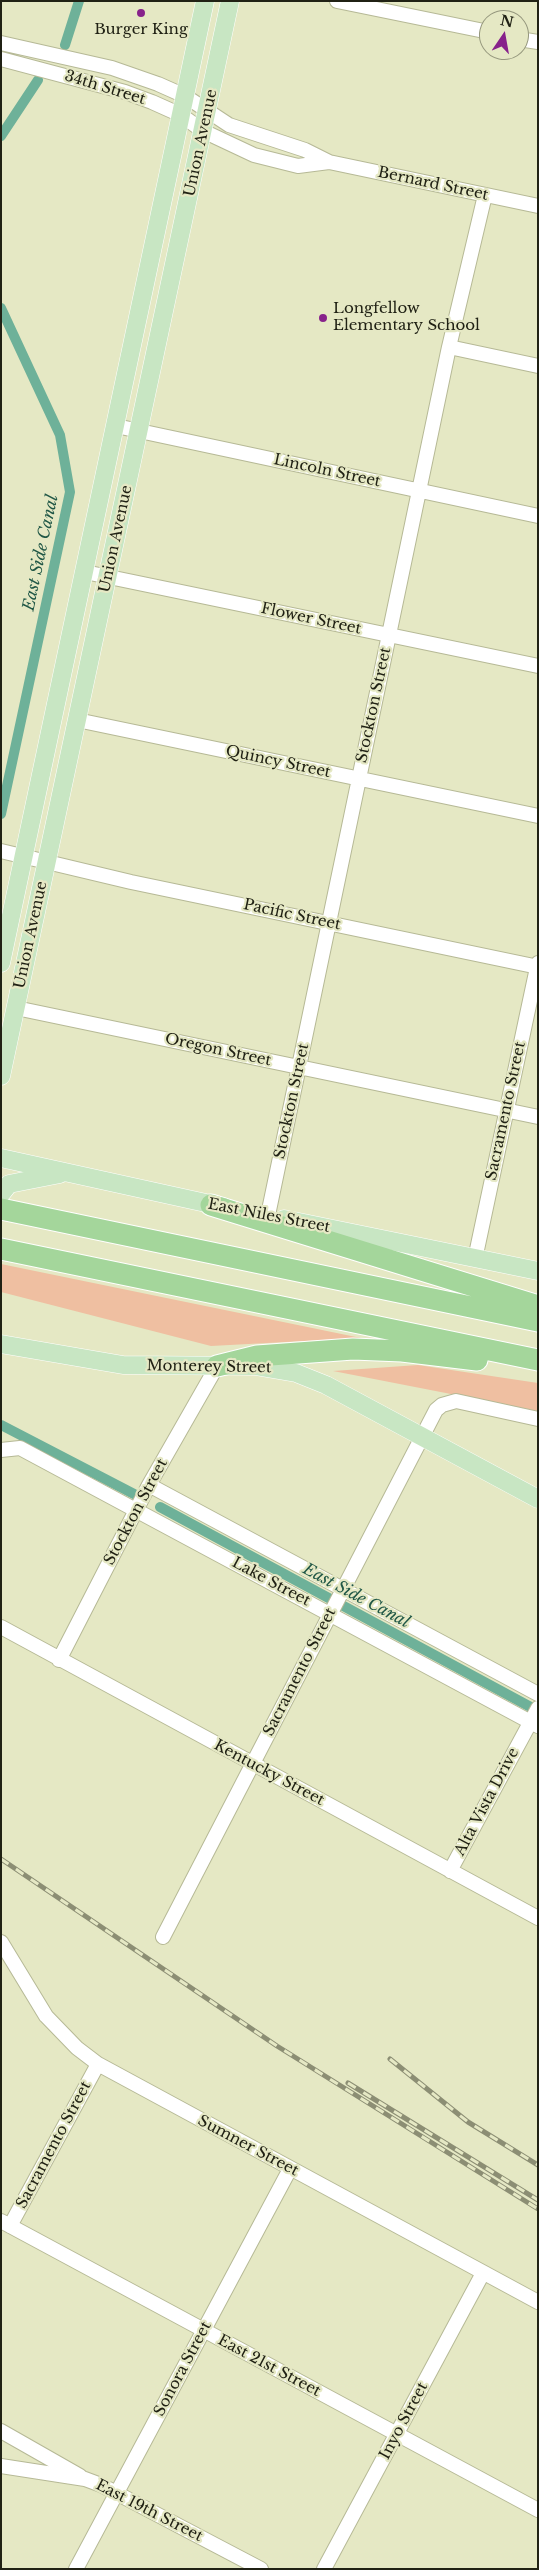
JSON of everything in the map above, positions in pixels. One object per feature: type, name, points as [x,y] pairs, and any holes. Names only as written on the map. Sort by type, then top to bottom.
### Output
[{"type":"highway","points":[[211,1204],[538,1306]]},
{"type":"highway","points":[[4,1205],[538,1321]]},
{"type":"highway","points":[[1,1249],[538,1360]]},
{"type":"highway","points":[[217,1366],[257,1356],[353,1349],[402,1351],[538,1366]]},
{"type":"main road","name":"Union Avenue","points":[[1,963],[205,1]]},
{"type":"main road","name":"Union Avenue","points":[[1,1076],[204,131],[230,1]]},
{"type":"main road","name":"East Niles Street","points":[[1,1158],[211,1204],[538,1271]]},
{"type":"main road","points":[[4,1205],[9,1184],[65,1172]]},
{"type":"main road","points":[[1,1338],[32,1350]]},
{"type":"main road","name":"Monterey Street","points":[[1,1344],[123,1365],[255,1366],[296,1373],[326,1385],[538,1499]]},
{"type":"street","points":[[337,1],[479,30]]},
{"type":"street","name":"34th Street","points":[[1,43],[112,68],[158,84],[185,96]]},
{"type":"street","name":"34th Street","points":[[1,59],[125,92],[181,115],[204,131]]},
{"type":"street","name":"Bernard Street","points":[[185,96],[229,125],[305,150],[329,162],[538,206]]},
{"type":"street","name":"Bernard Street","points":[[204,131],[254,155],[298,166],[329,162]]},
{"type":"street","name":"Stockton Street","points":[[268,1215],[449,347],[484,195]]},
{"type":"street","points":[[449,347],[538,366]]},
{"type":"street","name":"Lincoln Street","points":[[116,426],[538,516]]},
{"type":"street","name":"Flower Street","points":[[84,572],[538,666]]},
{"type":"street","name":"Quincy Street","points":[[78,720],[538,816]]},
{"type":"street","name":"Pacific Street","points":[[3,851],[131,882],[538,965]]},
{"type":"street","name":"Sacramento Street","points":[[475,1259],[538,965]]},
{"type":"street","name":"Oregon Street","points":[[16,1008],[538,1117]]},
{"type":"street","name":"Stockton Street","points":[[59,1660],[149,1485],[217,1366]]},
{"type":"street","name":"Sacramento Street","points":[[163,1936],[436,1410],[442,1405],[456,1402],[538,1418]]},
{"type":"street","name":"Lake Street","points":[[1,1450],[20,1448],[331,1612],[534,1724]]},
{"type":"street","name":"Lake Street","points":[[149,1485],[538,1694]]},
{"type":"street","name":"Kentucky Street","points":[[1,1627],[538,1918]]},
{"type":"street","name":"Alta Vista Drive","points":[[450,1871],[534,1724],[538,1708]]},
{"type":"street","name":"Sumner Street","points":[[1,1942],[46,2016],[77,2048],[98,2064],[538,2302]]},
{"type":"street","name":"Sacramento Street","points":[[6,2224],[98,2064]]},
{"type":"street","name":"Sonora Street","points":[[76,2569],[290,2169]]},
{"type":"street","name":"East 21st Street","points":[[6,2224],[538,2510]]},
{"type":"street","name":"Inyo Street","points":[[324,2569],[483,2272]]},
{"type":"street","points":[[1,2431],[84,2479]]},
{"type":"street","name":"East 19th Street","points":[[1,2466],[84,2479],[117,2492],[261,2569]]},
{"type":"shaded area","points":[[1,1264],[361,1338],[211,1346],[1,1292]]},
{"type":"shaded area","points":[[418,1365],[538,1383],[538,1411],[333,1371]]},
{"type":"waterway","name":"East Side Canal","points":[[65,45],[79,1]]},
{"type":"waterway","name":"East Side Canal","points":[[1,136],[38,80]]},
{"type":"waterway","name":"East Side Canal","points":[[1,308],[60,435],[70,492],[1,814]]},
{"type":"waterway","name":"East Side Canal","points":[[1,1425],[134,1494]]},
{"type":"waterway","name":"East Side Canal","points":[[160,1507],[538,1711]]},
{"type":"railway","points":[[1,1859],[277,2046],[538,2209]]},
{"type":"railway","points":[[390,2059],[468,2122],[538,2165]]},
{"type":"railway","points":[[348,2083],[538,2200]]},
{"type":"place","name":"Burger King","points":[[141,13]]},
{"type":"place","name":"Longfellow Elementary School","points":[[323,318]]}]
